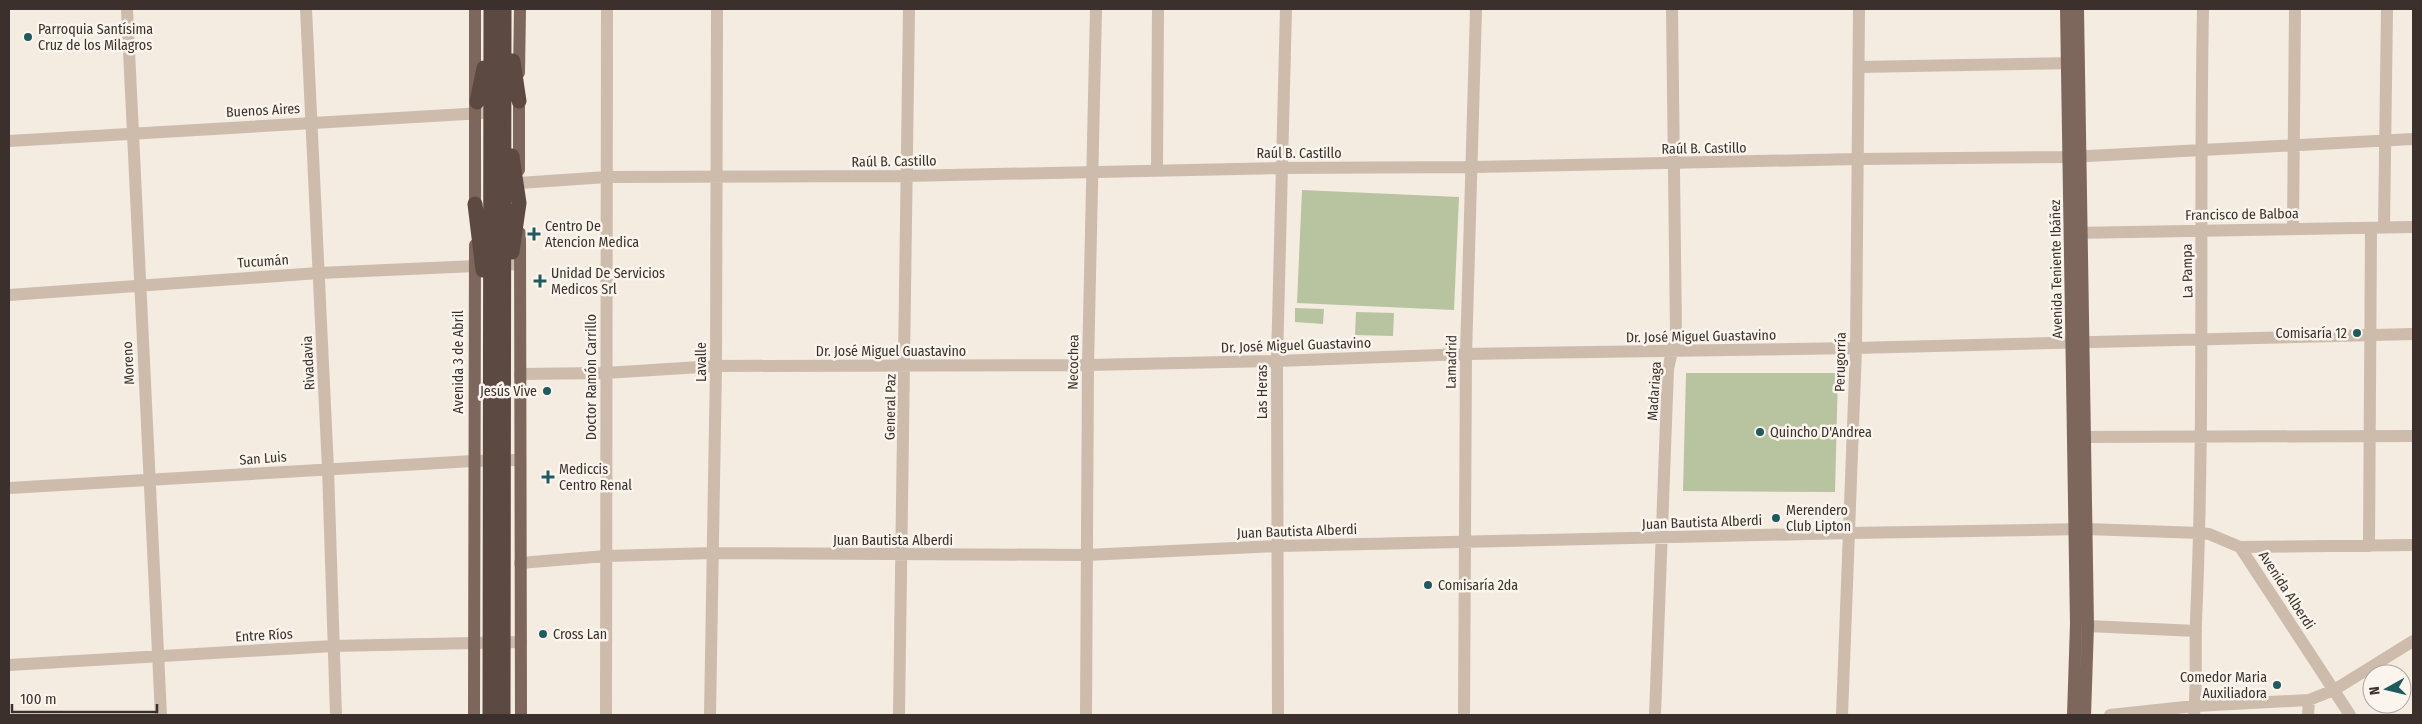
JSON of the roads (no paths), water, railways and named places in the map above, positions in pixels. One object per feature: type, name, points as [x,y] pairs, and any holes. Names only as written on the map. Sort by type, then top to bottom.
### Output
[{"type":"highway","points":[[486,9],[483,74],[500,109],[519,203],[497,265],[498,381]]},
{"type":"highway","name":"Avenida 3 de Abril","points":[[491,9],[500,109]]},
{"type":"highway","name":"Avenida 3 de Abril","points":[[497,265],[504,9]]},
{"type":"highway","points":[[500,109],[513,72],[510,9]]},
{"type":"highway","points":[[475,204],[497,265],[497,642],[503,715]]},
{"type":"highway","points":[[490,715],[497,642]]},
{"type":"main road","name":"Avenida 3 de Abril","points":[[475,9],[519,183],[519,203]]},
{"type":"main road","name":"Avenida 3 de Abril","points":[[475,204],[500,109],[520,9]]},
{"type":"main road","name":"Avenida Teniente Ibáñez","points":[[2066,9],[2073,63]]},
{"type":"main road","name":"Avenida Teniente Ibáñez","points":[[2078,9],[2073,63],[2080,529]]},
{"type":"main road","name":"Avenida 3 de Abril","points":[[497,265],[520,374],[521,715]]},
{"type":"main road","name":"Avenida 3 de Abril","points":[[474,715],[474,461],[497,265]]},
{"type":"main road","points":[[2080,529],[2088,626],[2085,715]]},
{"type":"main road","points":[[2073,715],[2080,529]]},
{"type":"street","name":"Moreno","points":[[127,9],[131,133],[160,715]]},
{"type":"street","name":"Rivadavia","points":[[306,9],[328,469],[336,715]]},
{"type":"street","name":"Doctor Ramón Carrillo","points":[[606,715],[607,9]]},
{"type":"street","name":"Lavalle","points":[[710,715],[716,366],[717,9]]},
{"type":"street","name":"General Paz","points":[[899,715],[905,366],[905,176],[909,9]]},
{"type":"street","name":"Necochea","points":[[1086,715],[1088,365],[1096,9]]},
{"type":"street","points":[[1157,170],[1158,9]]},
{"type":"street","name":"Las Heras","points":[[1278,715],[1277,361],[1286,9]]},
{"type":"street","name":"Lamadrid","points":[[1464,715],[1463,542],[1466,354],[1473,167],[1476,9]]},
{"type":"street","name":"Madariaga","points":[[1655,715],[1668,369],[1676,334],[1672,9]]},
{"type":"street","name":"Perugorría","points":[[1842,715],[1856,348],[1859,9]]},
{"type":"street","name":"La Pampa","points":[[2195,711],[2203,338],[2200,152],[2203,9]]},
{"type":"street","points":[[2293,228],[2295,9]]},
{"type":"street","points":[[2384,227],[2387,9]]},
{"type":"street","points":[[1859,67],[2073,63]]},
{"type":"street","name":"Buenos Aires","points":[[9,141],[500,109]]},
{"type":"street","name":"Raúl B. Castillo","points":[[519,183],[607,177],[905,176],[1092,171],[2074,157],[2200,152],[2413,139]]},
{"type":"street","name":"Francisco de Balboa","points":[[2076,232],[2413,227]]},
{"type":"street","points":[[2369,546],[2372,335],[2371,228]]},
{"type":"street","name":"Tucumán","points":[[9,295],[139,284],[497,265]]},
{"type":"street","name":"Dr. José Miguel Guastavino","points":[[520,374],[605,373],[716,366],[1088,365],[1466,354],[1672,352],[2413,334]]},
{"type":"street","points":[[2079,437],[2201,435],[2413,436]]},
{"type":"street","name":"San Luis","points":[[9,488],[519,460]]},
{"type":"street","name":"Juan Bautista Alberdi","points":[[520,563],[606,556],[714,553],[902,556],[1086,555],[1279,546],[2080,529]]},
{"type":"street","name":"Avenida Alberdi","points":[[2080,529],[2209,534],[2240,547],[2350,715]]},
{"type":"street","points":[[2240,547],[2413,545]]},
{"type":"street","points":[[2088,626],[2196,632]]},
{"type":"street","points":[[2110,715],[2195,711],[2309,700],[2334,690],[2413,641]]},
{"type":"street","name":"Entre Ríos","points":[[9,666],[333,646],[521,642]]},
{"type":"street","points":[[2308,715],[2309,700]]},
{"type":"place","name":"Parroquia Santísima Cruz de los Milagros","points":[[28,37]]},
{"type":"place","name":"Centro De Atencion Medica","points":[[534,234]]},
{"type":"place","name":"Unidad De Servicios Medicos Srl","points":[[540,281]]},
{"type":"place","name":"Comisaría 12","points":[[2357,333]]},
{"type":"place","name":"Jesús Vive","points":[[547,391]]},
{"type":"place","name":"Quincho D'Andrea","points":[[1760,432]]},
{"type":"place","name":"Mediccis Centro Renal","points":[[548,477]]},
{"type":"place","name":"Merendero Club Lipton","points":[[1776,518]]},
{"type":"place","name":"Comisaría 2da","points":[[1428,585]]},
{"type":"place","name":"Cross Lan","points":[[543,634]]},
{"type":"place","name":"Comedor Maria Auxiliadora","points":[[2277,685]]}]
